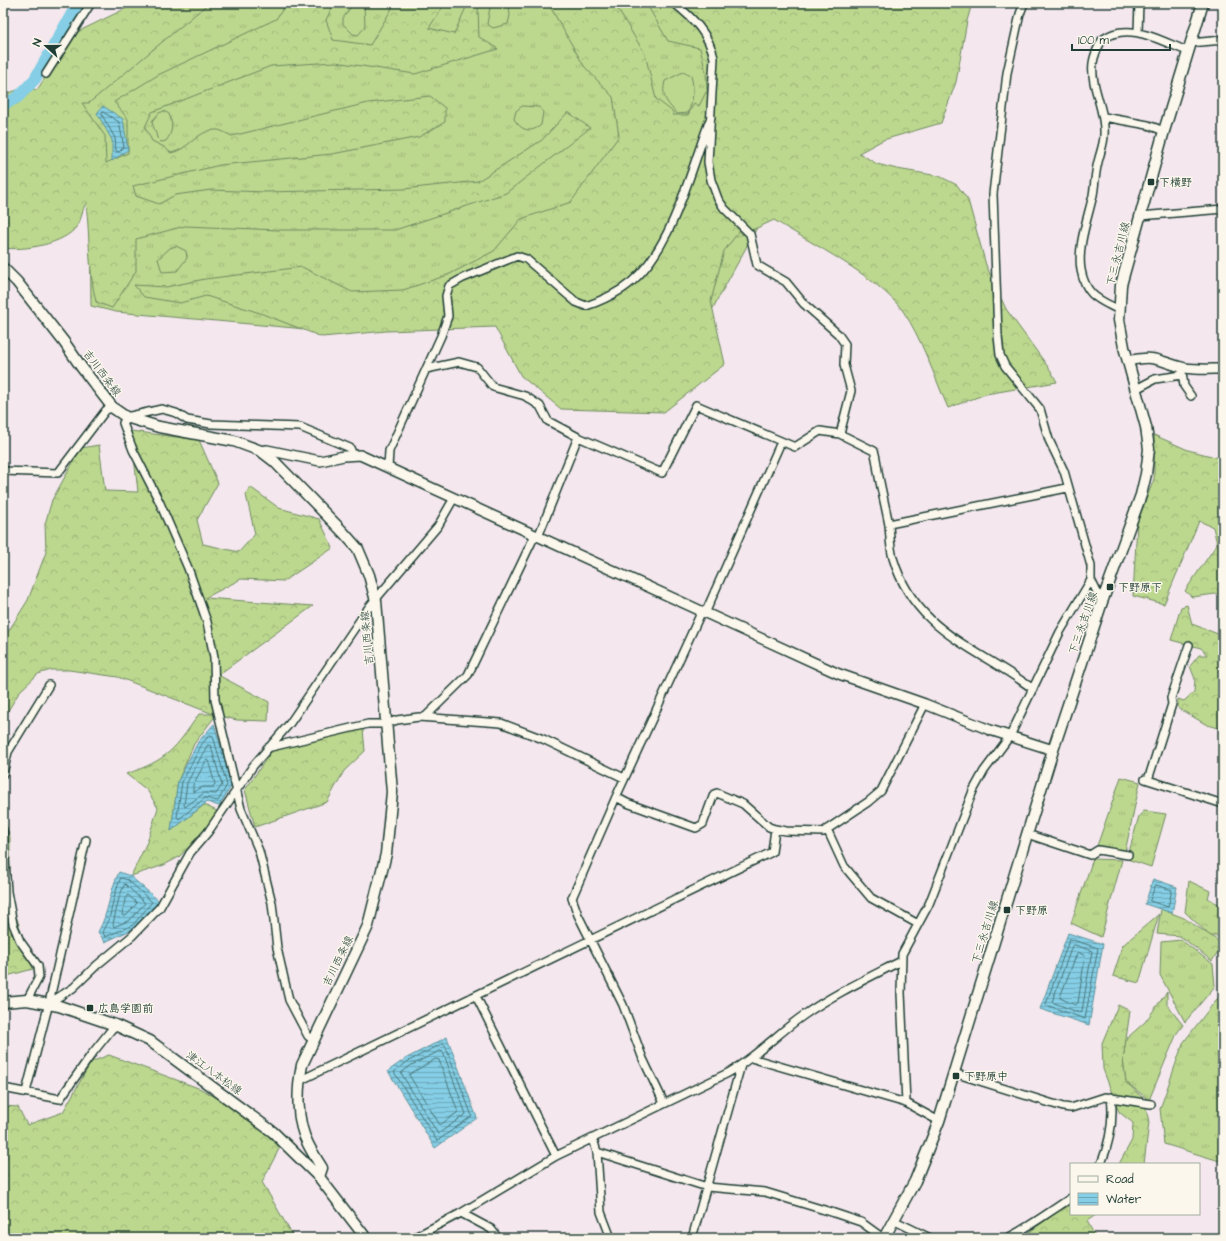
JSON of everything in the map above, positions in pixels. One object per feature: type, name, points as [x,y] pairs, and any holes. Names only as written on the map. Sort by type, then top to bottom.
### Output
[{"type":"main road","name":"下三永吉川線","points":[[883,1238],[918,1175],[939,1121],[1053,750],[1102,602],[1141,495],[1146,474],[1149,449],[1146,427],[1128,361],[1119,320],[1121,285],[1164,130],[1202,3]]},
{"type":"main road","name":"吉川西条線","points":[[3,268],[17,282],[113,408],[126,417],[159,427],[234,441],[261,451],[274,461],[358,549],[370,575],[376,601],[392,792],[391,812],[386,854],[368,926],[355,957],[302,1065],[299,1081],[299,1107],[307,1143],[322,1168],[319,1177]]},
{"type":"main road","name":"津江八本松線","points":[[3,1002],[28,1000],[49,1003],[115,1025],[150,1041],[273,1132],[319,1177],[366,1238]]},
{"type":"street","points":[[46,74],[91,3]]},
{"type":"street","points":[[674,3],[695,21],[703,31],[714,58],[708,162],[711,180],[718,199],[724,208],[750,234],[757,264],[786,282],[804,304],[838,334],[845,344],[844,365],[851,391],[840,434]]},
{"type":"street","points":[[1024,3],[1020,14],[1008,73],[993,194],[1000,355],[1005,366],[1040,409],[1049,440],[1064,471],[1067,488],[1075,508],[1091,566],[1091,580],[1102,602]]},
{"type":"street","points":[[1138,32],[1139,3]]},
{"type":"street","points":[[1119,310],[1093,297],[1084,281],[1081,269],[1081,253],[1087,216],[1093,195],[1097,166],[1104,136],[1104,116],[1093,76],[1093,63],[1096,53],[1102,40],[1107,36],[1116,33],[1138,32],[1188,47],[1223,40]]},
{"type":"street","points":[[1104,116],[1148,125],[1164,130]]},
{"type":"street","points":[[388,468],[389,451],[426,370],[448,316],[446,296],[449,286],[499,262],[517,256],[526,259],[576,302],[586,306],[623,288],[633,280],[651,260],[661,245],[678,209],[711,118]]},
{"type":"street","points":[[1140,216],[1223,209]]},
{"type":"street","points":[[1128,361],[1147,357],[1157,358],[1183,371]]},
{"type":"street","points":[[426,370],[459,362],[477,367],[493,387],[525,396],[540,406],[548,422],[578,437],[662,473],[696,405],[795,447],[820,431],[840,434],[874,451],[893,557],[909,595],[918,608],[944,632],[973,652],[1010,672],[1032,689]]},
{"type":"street","points":[[1136,389],[1155,379],[1183,371],[1223,369]]},
{"type":"street","points":[[1183,371],[1184,386],[1191,396]]},
{"type":"street","points":[[3,471],[58,473],[106,410],[113,408]]},
{"type":"street","points":[[313,1040],[304,1029],[289,1000],[276,948],[272,903],[259,851],[241,809],[214,700],[214,657],[207,622],[188,568],[123,423],[126,417],[162,409],[176,413],[187,420],[211,424],[300,427],[350,448],[353,455]]},
{"type":"street","points":[[425,717],[468,675],[536,536],[578,437]]},
{"type":"street","points":[[664,1103],[643,1059],[623,1005],[578,915],[572,898],[624,778],[700,615],[707,609],[781,442]]},
{"type":"street","points":[[261,451],[267,450],[320,461],[360,455],[839,674],[1053,750]]},
{"type":"street","points":[[888,524],[1067,488]]},
{"type":"street","points":[[49,1003],[73,988],[132,936],[160,908],[190,853],[208,832],[237,788],[267,748],[290,723],[369,607],[376,601],[438,526],[454,498]]},
{"type":"street","points":[[906,1103],[902,954],[929,904],[973,791],[984,771],[1010,736],[1060,632],[1091,580]]},
{"type":"street","points":[[1189,646],[1171,698],[1172,704],[1146,780],[1223,804]]},
{"type":"street","points":[[3,774],[8,752],[49,685]]},
{"type":"street","points":[[616,797],[627,803],[696,828],[703,824],[714,794],[717,793],[743,804],[769,827],[786,831],[824,832],[868,802],[881,791],[925,704]]},
{"type":"street","points":[[267,748],[368,724],[386,724],[397,720],[425,717],[500,723],[543,739],[624,778]]},
{"type":"street","points":[[299,1081],[772,852],[775,829]]},
{"type":"street","points":[[827,829],[844,866],[871,898],[918,924]]},
{"type":"street","points":[[3,830],[7,892],[13,924],[20,941],[38,966],[39,977],[28,1000]]},
{"type":"street","points":[[1027,834],[1090,855],[1098,850],[1128,856]]},
{"type":"street","points":[[26,1092],[49,1003],[86,840]]},
{"type":"street","points":[[413,1238],[461,1213],[556,1156],[741,1066],[802,1016],[825,1001],[901,961]]},
{"type":"street","points":[[476,996],[556,1156]]},
{"type":"street","points":[[3,1088],[60,1099],[91,1055],[115,1025]]},
{"type":"street","points":[[751,1058],[906,1103],[939,1121]]},
{"type":"street","points":[[692,1238],[741,1066]]},
{"type":"street","points":[[954,1073],[1063,1107],[1072,1108],[1105,1097],[1151,1104]]},
{"type":"street","points":[[1101,1163],[1105,1154],[1113,1111],[1111,1097]]},
{"type":"street","points":[[593,1139],[597,1152],[601,1212],[611,1238]]},
{"type":"street","points":[[597,1152],[707,1187],[765,1192],[862,1222],[883,1238]]},
{"type":"street","points":[[1007,1238],[1028,1228],[1070,1199]]},
{"type":"street","points":[[461,1213],[491,1229],[498,1238]]},
{"type":"street","points":[[893,1220],[930,1238]]},
{"type":"green space","points":[[137,3],[209,3],[89,103],[82,103],[105,136],[106,163],[128,153],[128,119],[114,102],[158,75],[276,19],[287,3],[334,3],[326,20],[333,40],[370,45],[394,3],[445,3],[429,28],[454,34],[468,3],[482,3],[478,9],[479,37],[498,49],[415,74],[335,62],[271,66],[152,112],[145,127],[152,141],[164,147],[171,153],[183,148],[198,136],[209,131],[219,130],[232,136],[368,103],[430,96],[445,108],[445,122],[419,137],[332,154],[220,165],[133,186],[136,196],[159,204],[175,195],[211,190],[265,192],[404,189],[478,181],[542,140],[568,112],[590,128],[506,193],[395,230],[278,230],[185,226],[136,239],[136,271],[112,308],[96,302],[93,290],[86,203],[77,226],[71,232],[54,242],[32,247],[12,249],[3,248],[3,95],[26,87],[37,90],[73,34]]},
{"type":"green space","points":[[177,3],[909,3],[839,78],[690,350],[483,302],[328,331],[116,312],[91,306],[90,217],[82,103]]},
{"type":"green space","points":[[364,3],[365,27],[358,35],[353,34],[343,24],[343,18],[353,4]]},
{"type":"green space","points":[[495,3],[509,7],[510,15],[508,24],[493,28],[487,24],[490,7]]},
{"type":"green space","points":[[548,3],[614,3],[645,54],[656,99],[673,112],[673,115],[688,115],[694,103],[699,106],[706,92],[712,88],[712,82],[707,90],[706,73],[700,48],[668,41],[646,3],[717,3],[716,5],[718,3],[727,3],[739,9],[748,3],[972,3],[967,21],[956,82],[941,123],[883,140],[859,153],[877,164],[939,176],[957,185],[968,200],[986,265],[1006,309],[1051,371],[1057,382],[986,394],[948,408],[910,321],[892,298],[877,285],[843,261],[774,220],[742,235],[737,216],[740,230],[724,251],[711,301],[725,364],[664,412],[561,409],[521,376],[495,327],[386,331],[322,337],[260,313],[206,296],[180,303],[144,297],[134,285],[166,287],[205,279],[302,267],[352,292],[403,290],[448,275],[494,251],[521,219],[571,202],[619,136],[613,97],[584,66]]},
{"type":"green space","points":[[683,72],[691,76],[693,95],[688,113],[677,114],[664,96],[664,87],[665,81]]},
{"type":"green space","points":[[522,106],[539,107],[543,112],[541,125],[537,128],[526,130],[517,123],[514,119],[516,111]]},
{"type":"green space","points":[[164,111],[169,114],[172,128],[166,141],[161,142],[157,138],[152,121],[159,113]]},
{"type":"green space","points":[[176,246],[186,251],[187,258],[177,271],[162,272],[158,259],[170,248]]},
{"type":"green space","points":[[131,431],[199,440],[218,483],[197,520],[203,544],[239,552],[255,534],[246,495],[250,487],[279,508],[319,519],[333,548],[284,581],[241,579],[205,598],[313,606],[218,675],[269,702],[268,721],[237,720],[216,715],[194,744],[178,781],[171,831],[204,805],[221,813],[179,857],[164,865],[131,876],[147,842],[158,808],[147,790],[126,774],[152,764],[169,752],[199,714],[213,714],[118,677],[69,670],[51,670],[38,674],[20,691],[3,719],[3,640],[28,600],[46,552],[45,524],[52,500],[81,448],[99,445],[105,491],[138,492]]},
{"type":"green space","points":[[1154,435],[1188,450],[1223,459],[1223,593],[1192,597],[1185,591],[1217,544],[1213,527],[1199,521],[1164,604],[1133,596],[1137,523],[1154,479]]},
{"type":"green space","points":[[1187,605],[1192,624],[1223,636],[1223,729],[1207,725],[1178,708],[1178,699],[1184,701],[1194,692],[1195,679],[1190,666],[1199,655],[1207,655],[1201,648],[1171,640],[1181,607]]},
{"type":"green space","points":[[363,729],[365,751],[344,771],[327,802],[255,827],[245,790],[275,746]]},
{"type":"green space","points":[[1121,777],[1140,782],[1125,852],[1097,846]]},
{"type":"green space","points":[[1144,811],[1166,814],[1151,867],[1127,859],[1139,816]]},
{"type":"green space","points":[[3,816],[10,837],[10,897],[33,969],[3,977]]},
{"type":"green space","points":[[1093,859],[1122,860],[1101,937],[1071,923]]},
{"type":"green space","points":[[1189,881],[1210,891],[1208,898],[1223,907],[1223,936],[1210,936],[1185,912]]},
{"type":"green space","points":[[1161,909],[1184,918],[1223,944],[1212,961],[1180,936],[1157,934]]},
{"type":"green space","points":[[1159,914],[1139,983],[1113,976],[1123,945]]},
{"type":"green space","points":[[1181,940],[1213,964],[1215,986],[1185,1022],[1160,975],[1161,942]]},
{"type":"green space","points":[[1167,992],[1167,1005],[1183,1025],[1177,1033],[1149,1100],[1126,1082],[1123,1060],[1126,1039],[1145,1022]]},
{"type":"green space","points":[[1223,996],[1223,1162],[1164,1144],[1160,1109],[1183,1043],[1216,1000]]},
{"type":"green space","points":[[1118,1005],[1130,1011],[1123,1060],[1126,1082],[1144,1099],[1149,1122],[1144,1163],[1120,1163],[1132,1140],[1133,1123],[1119,1112],[1103,1069],[1102,1043]]},
{"type":"green space","points":[[109,1055],[201,1089],[251,1117],[281,1145],[262,1182],[294,1238],[3,1238],[3,1106],[18,1107],[27,1125],[63,1112],[91,1062]]},
{"type":"green space","points":[[1070,1205],[1070,1215],[1096,1215],[1087,1221],[1096,1238],[1021,1238],[1060,1210]]},
{"type":"water","points":[[103,106],[123,119],[128,150],[112,161],[112,140],[97,113]]},
{"type":"water","points":[[214,724],[232,785],[219,806],[207,802],[171,831],[178,781],[198,742]]},
{"type":"water","points":[[119,872],[130,876],[159,901],[135,928],[105,942],[98,932],[105,917],[113,887]]},
{"type":"water","points":[[1153,879],[1177,887],[1172,913],[1145,904]]},
{"type":"water","points":[[1068,933],[1103,944],[1089,1025],[1040,1009]]},
{"type":"water","points":[[447,1037],[477,1118],[435,1148],[388,1071],[405,1059]]},
{"type":"waterway","points":[[3,105],[18,97],[35,79],[78,3]]},
{"type":"place","name":"下横野","points":[[1151,182]]},
{"type":"place","name":"下野原下","points":[[1110,587]]},
{"type":"place","name":"下野原","points":[[1007,910]]},
{"type":"place","name":"広島学園前","points":[[90,1008]]},
{"type":"place","name":"下野原中","points":[[956,1076]]}]
